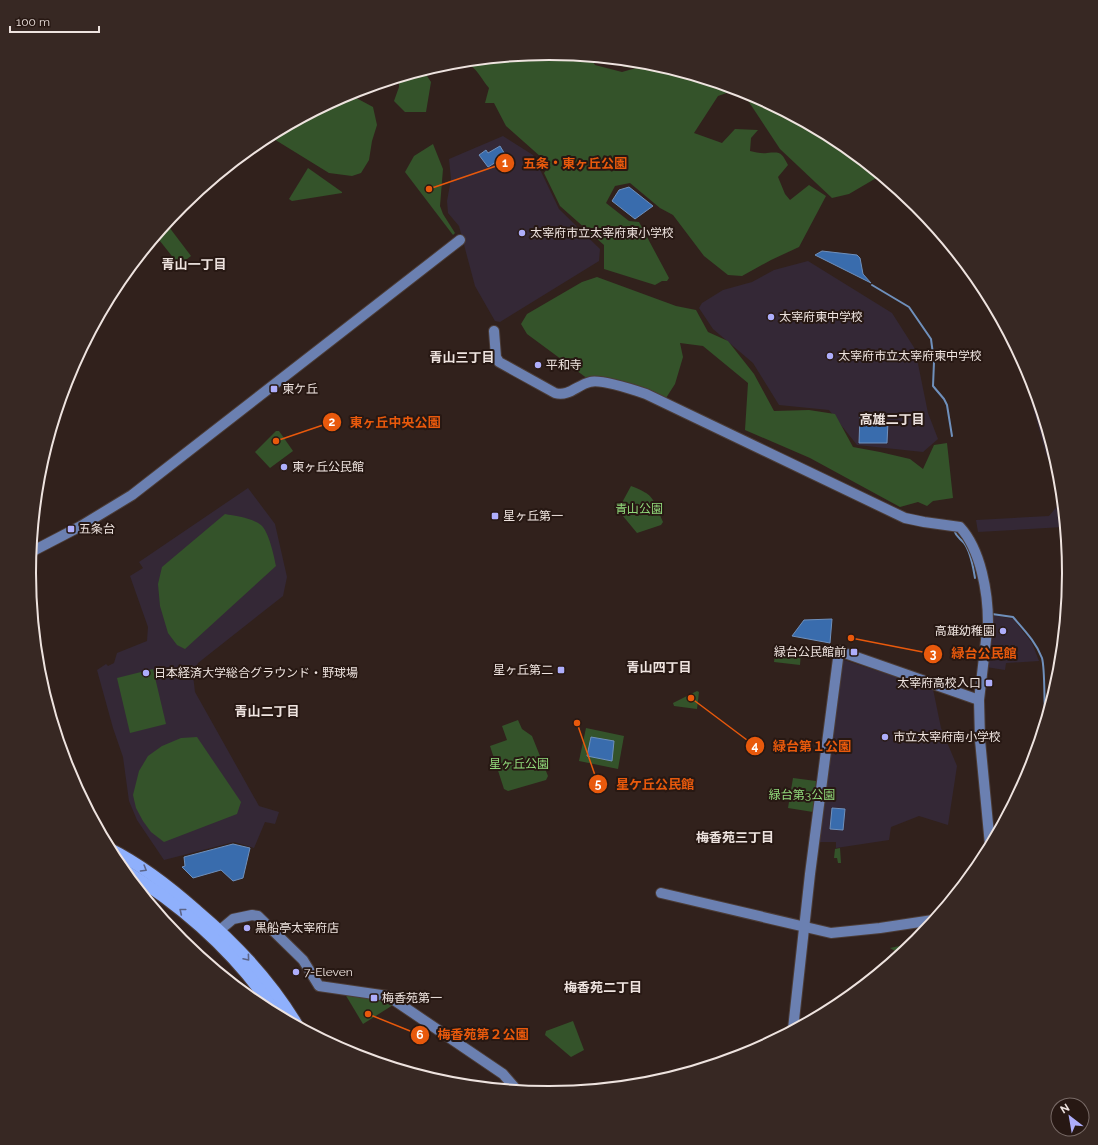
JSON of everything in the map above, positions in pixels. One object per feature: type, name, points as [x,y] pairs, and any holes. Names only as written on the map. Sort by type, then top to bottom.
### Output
[{"type":"highway","points":[[120,855],[152,874],[175,891],[216,933],[266,1001]]},
{"type":"highway","points":[[137,879],[242,951],[265,979],[292,1017]]},
{"type":"street","points":[[37,549],[82,526],[132,494],[460,240]]},
{"type":"street","points":[[494,331],[496,356],[499,362],[555,393],[568,393],[588,382],[593,381],[617,385],[646,394],[905,518],[959,526],[968,537],[978,557],[988,611],[988,623],[979,700],[981,765],[989,836]]},
{"type":"street","points":[[794,1023],[810,874],[839,651],[979,700]]},
{"type":"street","points":[[661,894],[831,933],[842,933],[925,921]]},
{"type":"street","points":[[216,933],[233,919],[252,915],[258,916],[303,960],[319,986],[388,996],[503,1074],[511,1084]]},
{"type":"shaded area","name":"太宰府市立太宰府東小学校","points":[[503,136],[533,155],[559,209],[600,249],[599,261],[500,322],[495,321],[475,286],[459,226],[448,213],[447,201],[451,179],[449,159]]},
{"type":"shaded area","name":"太宰府市立太宰府東中学校","points":[[808,261],[892,313],[915,349],[928,413],[938,439],[923,452],[857,445],[829,410],[779,405],[753,363],[713,329],[699,308],[702,303],[723,290],[752,282],[774,270]]},
{"type":"shaded area","points":[[1027,388],[1045,440],[1050,461],[1046,454]]},
{"type":"shaded area","name":"日本経済大学総合グラウンド・野球場","points":[[248,488],[275,524],[287,577],[283,596],[198,663],[193,675],[195,692],[259,806],[279,812],[275,824],[265,822],[254,848],[234,842],[164,860],[137,820],[129,801],[123,757],[113,728],[97,670],[106,664],[108,666],[114,663],[117,653],[147,641],[148,627],[130,576],[143,568],[139,562]]},
{"type":"shaded area","points":[[1058,505],[1060,527],[978,532],[976,520],[1049,516]]},
{"type":"shaded area","points":[[993,615],[1013,619],[1032,643],[1039,661],[1006,663],[1005,670],[986,667]]},
{"type":"shaded area","points":[[841,659],[933,689],[941,728],[957,766],[948,825],[919,816],[891,827],[889,840],[836,848],[836,842],[818,842]]},
{"type":"green space","points":[[515,61],[583,61],[593,62],[595,65],[622,72],[636,68],[624,67],[620,65],[649,69],[714,87],[728,92],[718,96],[694,133],[722,143],[735,129],[758,130],[751,138],[750,151],[778,153],[782,155],[788,165],[778,177],[785,194],[790,200],[809,185],[826,196],[799,247],[742,276],[728,275],[704,256],[673,215],[660,208],[630,183],[615,186],[606,203],[629,221],[639,222],[669,278],[667,281],[662,281],[655,285],[604,269],[604,245],[560,206],[544,173],[550,165],[506,126],[494,103],[485,103],[489,88],[474,68],[471,66],[461,67],[482,64]]},
{"type":"green space","points":[[426,75],[431,82],[426,112],[405,112],[394,101],[399,87],[399,82]]},
{"type":"green space","points":[[356,98],[373,107],[377,125],[372,141],[369,160],[361,173],[352,176],[329,173],[275,139],[322,112]]},
{"type":"green space","points":[[748,100],[776,112],[806,128],[834,146],[876,178],[849,194],[832,198],[780,149]]},
{"type":"green space","points":[[433,144],[443,169],[440,206],[443,214],[455,233],[453,235],[405,172],[414,156]]},
{"type":"green space","points":[[308,168],[342,193],[292,201],[289,199]]},
{"type":"green space","points":[[169,227],[191,256],[179,265],[159,239]]},
{"type":"green space","points":[[597,277],[676,306],[696,310],[708,332],[728,341],[754,374],[774,411],[809,410],[835,414],[853,447],[910,459],[923,469],[934,445],[947,443],[953,498],[933,501],[927,506],[918,502],[900,507],[810,458],[745,430],[748,383],[703,346],[680,343],[683,357],[675,384],[666,398],[588,379],[527,334],[521,324],[527,314],[582,282]]},
{"type":"green space","points":[[276,431],[279,431],[293,451],[270,468],[255,452]]},
{"type":"green space","name":"青山公園","points":[[631,486],[649,495],[655,503],[663,522],[661,525],[637,533],[618,510]]},
{"type":"green space","points":[[225,514],[249,519],[264,528],[269,538],[276,566],[185,649],[177,645],[168,633],[160,606],[158,584],[162,567]]},
{"type":"green space","points":[[780,651],[801,652],[800,665],[774,662],[775,655]]},
{"type":"green space","points":[[153,669],[166,724],[130,733],[117,678]]},
{"type":"green space","points":[[697,691],[699,692],[697,709],[674,706],[673,703]]},
{"type":"green space","name":"星ヶ丘公園","points":[[518,720],[522,729],[532,736],[548,776],[546,780],[508,791],[504,789],[490,746],[507,740],[502,726]]},
{"type":"green space","points":[[586,728],[624,736],[618,769],[579,761]]},
{"type":"green space","points":[[197,737],[241,802],[237,814],[164,842],[151,832],[136,808],[133,795],[139,771],[148,756],[162,746],[181,738]]},
{"type":"green space","name":"緑台第3公園","points":[[793,778],[816,781],[813,812],[788,808]]},
{"type":"green space","points":[[840,848],[841,863],[838,863],[837,858],[834,858],[835,849]]},
{"type":"green space","points":[[900,946],[895,951],[890,948]]},
{"type":"green space","points":[[345,994],[391,1001],[393,1005],[363,1024]]},
{"type":"green space","points":[[573,1021],[584,1050],[571,1057],[545,1035],[546,1031]]},
{"type":"water","points":[[500,146],[506,156],[488,167],[479,155],[486,150],[488,153]]},
{"type":"water","points":[[629,187],[653,206],[635,219],[612,201],[619,190]]},
{"type":"water","points":[[822,251],[857,255],[860,258],[863,274],[871,283],[815,255]]},
{"type":"water","points":[[860,415],[882,416],[882,422],[888,422],[887,443],[859,443]]},
{"type":"water","points":[[832,619],[830,643],[792,636],[804,620]]},
{"type":"water","points":[[591,737],[614,741],[612,761],[587,756]]},
{"type":"water","points":[[832,808],[845,809],[843,830],[830,829]]},
{"type":"water","points":[[233,844],[250,848],[243,878],[233,881],[221,870],[193,878],[182,867],[185,866],[184,857]]},
{"type":"waterway","points":[[872,285],[909,307],[931,339],[934,362],[933,386],[947,405],[952,436]]},
{"type":"waterway","points":[[954,530],[968,551],[975,578]]},
{"type":"waterway","points":[[992,614],[1013,617],[1029,636],[1039,652],[1044,669],[1045,705]]},
{"type":"place","name":"五条・東ヶ丘公園","points":[[429,189]]},
{"type":"place","name":"太宰府市立太宰府東小学校","points":[[522,233]]},
{"type":"place","name":"太宰府東中学校","points":[[771,317]]},
{"type":"place","name":"太宰府市立太宰府東中学校","points":[[830,356]]},
{"type":"place","name":"平和寺","points":[[538,365]]},
{"type":"place","name":"東ケ丘","points":[[274,389]]},
{"type":"place","name":"東ヶ丘中央公園","points":[[276,441]]},
{"type":"place","name":"東ヶ丘公民館","points":[[284,467]]},
{"type":"place","name":"星ヶ丘第一","points":[[495,516]]},
{"type":"place","name":"五条台","points":[[71,529]]},
{"type":"place","name":"高雄幼稚園","points":[[1003,631]]},
{"type":"place","name":"緑台公民館","points":[[851,638]]},
{"type":"place","name":"緑台公民館前","points":[[854,652]]},
{"type":"place","name":"星ヶ丘第二","points":[[561,670]]},
{"type":"place","name":"日本経済大学総合グラウンド・野球場","points":[[146,673]]},
{"type":"place","name":"太宰府高校入口","points":[[989,683]]},
{"type":"place","name":"緑台第１公園","points":[[691,698]]},
{"type":"place","name":"星ケ丘公民館","points":[[577,723]]},
{"type":"place","name":"市立太宰府南小学校","points":[[885,737]]},
{"type":"place","name":"黒船亭太宰府店","points":[[247,928]]},
{"type":"place","name":"7-Eleven","points":[[296,972]]},
{"type":"place","name":"梅香苑第一","points":[[374,998]]},
{"type":"place","name":"梅香苑第２公園","points":[[368,1014]]},
{"type":"district","name":"青山一丁目","points":[[194,264]]},
{"type":"district","name":"青山三丁目","points":[[462,357]]},
{"type":"district","name":"高雄二丁目","points":[[892,419]]},
{"type":"district","name":"青山四丁目","points":[[659,667]]},
{"type":"district","name":"青山二丁目","points":[[267,711]]},
{"type":"district","name":"梅香苑三丁目","points":[[735,837]]},
{"type":"district","name":"梅香苑二丁目","points":[[603,987]]}]
